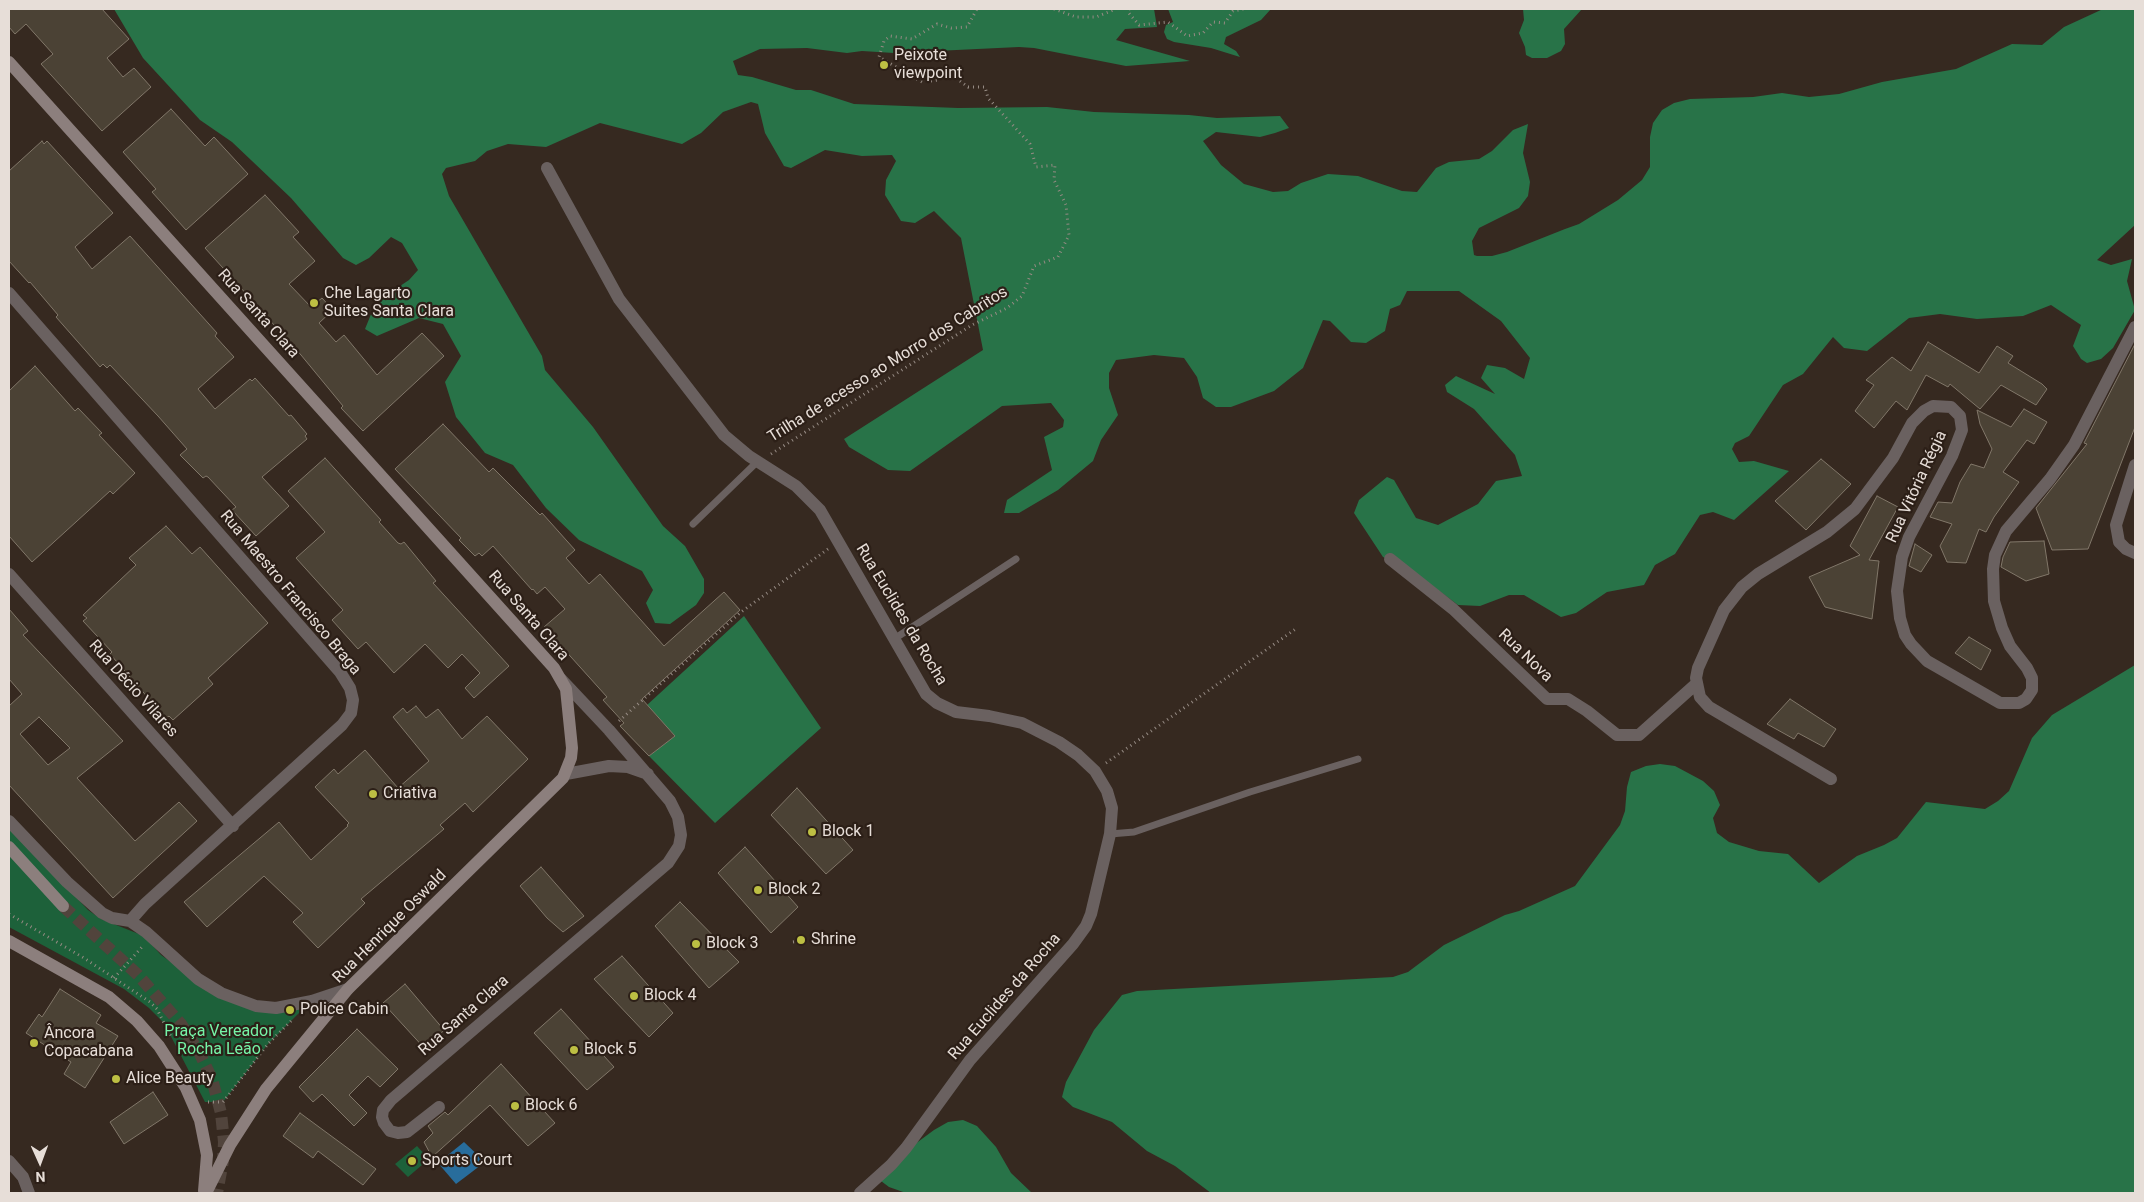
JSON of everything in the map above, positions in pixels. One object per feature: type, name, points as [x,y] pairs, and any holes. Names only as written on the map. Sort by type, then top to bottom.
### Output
[{"type":"main road","name":"Rua Santa Clara","points":[[9,62],[554,668],[561,679]]},
{"type":"main road","points":[[561,679],[566,689],[571,726],[571,758],[566,774]]},
{"type":"main road","name":"Rua Henrique Oswald","points":[[205,1193],[230,1145],[266,1089],[348,989],[558,784],[566,774]]},
{"type":"main road","points":[[9,847],[63,906]]},
{"type":"main road","points":[[9,942],[109,997],[137,1021],[159,1046],[186,1088],[200,1120],[207,1155],[205,1193]]},
{"type":"street","name":"Rua Euclides da Rocha","points":[[548,168],[619,300],[724,435],[757,462],[796,486],[809,497],[828,521],[926,694],[937,703],[956,712],[1022,723],[1059,742],[1078,755],[1095,771],[1107,791],[1112,808],[1110,834],[1094,902],[1086,926],[1073,944],[970,1060],[906,1148],[891,1165],[860,1193]]},
{"type":"street","name":"Rua Maestro Francisco Braga","points":[[9,293],[340,672],[350,688],[353,700],[351,713],[342,725],[145,904],[130,921]]},
{"type":"street","name":"Rua Vitória Régia","points":[[1696,684],[1698,668],[1724,610],[1733,597],[1758,574],[1827,532],[1855,509],[1893,458],[1912,423],[1933,406],[1942,406],[1957,410],[1962,430],[1952,456],[1909,537],[1902,557],[1897,591],[1900,618],[1905,635],[1927,661],[2000,703],[2019,703],[2026,700],[2032,690],[2032,678],[2027,668],[2010,646],[2002,628],[1994,601],[1993,569],[1995,555],[2006,531],[2050,479],[2074,445],[2135,326]]},
{"type":"street","points":[[2135,465],[2116,525],[2119,542],[2126,549],[2135,553]]},
{"type":"street","name":"Rua Nova","points":[[1390,558],[1453,609],[1546,699],[1568,699],[1587,711],[1617,735],[1639,735],[1696,684]]},
{"type":"street","name":"Rua Décio Vilares","points":[[9,574],[233,826]]},
{"type":"street","name":"Rua Santa Clara","points":[[439,1107],[407,1132],[398,1134],[390,1131],[382,1117],[383,1110],[391,1100],[668,863],[675,855],[679,846],[681,835],[678,817],[670,801],[609,730],[561,679]]},
{"type":"street","points":[[1696,684],[1700,697],[1709,707],[1831,778]]},
{"type":"street","points":[[566,774],[610,766],[628,767],[648,774]]},
{"type":"street","points":[[9,821],[67,882],[102,913],[112,918],[130,921],[152,936],[198,979],[221,993],[256,1006],[276,1008],[312,1001],[348,989]]},
{"type":"street","points":[[9,1161],[23,1177],[29,1193]]},
{"type":"lane","points":[[693,524],[757,462]]},
{"type":"lane","points":[[894,639],[1016,559]]},
{"type":"lane","points":[[1110,834],[1134,832],[1250,792],[1358,759]]},
{"type":"path","name":"Trilha de acesso ao Morro dos Cabritos","points":[[757,462],[972,325],[1007,308],[1022,296],[1034,266],[1058,258],[1069,235],[1066,205],[1054,180],[1055,165],[1036,167],[1030,144],[988,98],[985,87],[968,87],[948,72],[938,80],[922,82],[879,57],[884,41],[890,36],[912,39],[937,24],[952,28],[967,28],[977,9]]},
{"type":"path","points":[[1054,9],[1076,17],[1096,17],[1116,9]]},
{"type":"path","points":[[1129,9],[1128,12],[1139,24],[1168,22],[1187,36],[1203,33],[1213,22],[1225,23],[1233,11],[1244,9]]},
{"type":"path","points":[[609,730],[741,612],[839,541]]},
{"type":"path","points":[[1095,771],[1297,628]]},
{"type":"path","points":[[9,914],[84,958],[150,1002],[156,1008],[173,1040]]},
{"type":"path","points":[[114,978],[152,936]]},
{"type":"path","points":[[793,942],[800,941]]},
{"type":"path","points":[[204,1102],[223,1102],[268,1044],[299,1013]]},
{"type":"green space","points":[[114,9],[1154,9],[1157,27],[1125,29],[1116,40],[1190,61],[1126,66],[1034,48],[1019,47],[894,53],[862,51],[847,53],[807,48],[760,49],[733,61],[738,75],[752,77],[796,90],[811,90],[854,104],[958,108],[1047,107],[1094,112],[1189,115],[1217,118],[1280,116],[1289,128],[1260,137],[1216,132],[1203,141],[1221,165],[1244,184],[1273,192],[1288,191],[1301,183],[1328,174],[1358,176],[1402,191],[1417,192],[1436,168],[1449,162],[1479,159],[1492,151],[1513,130],[1528,124],[1523,153],[1530,182],[1528,196],[1519,208],[1479,228],[1472,241],[1474,255],[1492,256],[1579,224],[1618,200],[1642,180],[1650,167],[1650,137],[1653,123],[1662,110],[1674,103],[1690,99],[1753,97],[1782,93],[1809,97],[1839,94],[1882,82],[1956,69],[2012,44],[2042,45],[2064,27],[2103,9],[2135,9],[2135,225],[2097,260],[2111,265],[2132,259],[2127,281],[2135,310],[2113,348],[2101,359],[2087,363],[2081,359],[2073,346],[2081,325],[2051,305],[2023,316],[1977,319],[1940,314],[1909,318],[1867,351],[1844,348],[1833,337],[1803,374],[1783,385],[1749,436],[1735,443],[1732,449],[1739,462],[1754,461],[1789,471],[1734,520],[1713,512],[1700,515],[1675,554],[1655,565],[1644,585],[1607,592],[1576,613],[1561,617],[1524,595],[1509,595],[1480,606],[1458,605],[1410,569],[1383,557],[1354,513],[1359,500],[1387,477],[1394,480],[1416,518],[1438,525],[1478,504],[1496,481],[1522,476],[1515,455],[1474,409],[1447,392],[1445,385],[1456,376],[1495,394],[1481,378],[1487,365],[1505,368],[1524,379],[1530,358],[1501,321],[1459,291],[1407,291],[1400,305],[1390,309],[1385,331],[1366,343],[1351,342],[1330,321],[1323,320],[1303,368],[1274,391],[1231,407],[1216,407],[1203,398],[1197,377],[1184,358],[1154,355],[1116,360],[1109,373],[1109,388],[1118,415],[1101,440],[1093,461],[1058,490],[1019,513],[1004,513],[1007,500],[1052,470],[1044,437],[1063,427],[1064,420],[1051,403],[1002,406],[910,471],[888,470],[849,447],[844,439],[983,350],[961,238],[934,211],[915,223],[901,221],[885,195],[886,180],[896,161],[892,155],[862,156],[825,150],[791,168],[784,166],[765,133],[758,104],[751,102],[723,112],[701,133],[682,144],[600,123],[546,147],[508,144],[487,151],[475,161],[446,168],[442,174],[449,196],[542,356],[545,370],[593,427],[663,526],[685,546],[704,579],[704,593],[696,605],[670,624],[655,623],[646,603],[653,590],[642,571],[579,540],[546,508],[513,465],[485,453],[456,417],[445,382],[461,356],[443,324],[419,318],[377,336],[365,329],[376,302],[409,280],[418,270],[402,243],[391,237],[369,258],[356,265],[343,258],[291,198],[232,142],[200,120],[143,58]]},
{"type":"green space","points":[[1168,9],[1271,9],[1261,20],[1226,37],[1224,44],[1236,51],[1240,57],[1211,48],[1174,42],[1167,39],[1164,32],[1166,25],[1173,22]]},
{"type":"green space","points":[[1523,9],[1582,9],[1564,29],[1565,44],[1561,51],[1547,58],[1532,58],[1526,55],[1519,33],[1524,20]]},
{"type":"green space","points":[[744,616],[821,728],[715,823],[649,756],[674,736],[647,705]]},
{"type":"green space","points":[[2135,665],[2135,1193],[1211,1193],[1175,1166],[1147,1151],[1112,1122],[1073,1107],[1062,1097],[1066,1082],[1094,1030],[1122,995],[1137,991],[1393,977],[1408,972],[1444,945],[1505,915],[1519,911],[1575,886],[1620,825],[1625,811],[1627,787],[1631,772],[1646,766],[1660,764],[1675,766],[1703,781],[1714,791],[1720,805],[1713,818],[1717,833],[1729,842],[1759,851],[1788,854],[1819,883],[1857,856],[1897,838],[1926,802],[1985,809],[1998,801],[2009,791],[2032,738],[2052,715]]},
{"type":"green space","name":"Praça Vereador Rocha Leão","points":[[9,826],[88,910],[101,919],[144,936],[161,955],[215,993],[230,1001],[305,1007],[268,1044],[223,1102],[205,1102],[164,1023],[149,1008],[124,989],[9,927]]},
{"type":"green space","points":[[963,1120],[977,1126],[996,1147],[1011,1173],[1032,1193],[906,1193],[889,1187],[877,1178],[911,1147],[934,1130],[948,1122]]},
{"type":"green space","name":"Sports Court","points":[[417,1146],[429,1159],[408,1177],[395,1164]]},
{"type":"water","points":[[464,1142],[485,1162],[456,1184],[438,1163]]},
{"type":"building","points":[[9,9],[102,9],[129,39],[107,58],[123,77],[134,68],[151,87],[102,131],[41,64],[53,54],[26,24],[15,34],[9,27]]},
{"type":"building","points":[[171,109],[205,146],[214,137],[248,174],[186,230],[152,192],[156,189],[123,152]]},
{"type":"building","points":[[42,141],[44,144],[47,141],[113,213],[75,247],[92,269],[130,236],[217,333],[215,336],[234,357],[198,389],[215,409],[250,379],[252,381],[255,378],[307,434],[305,436],[307,439],[262,477],[289,506],[256,536],[232,510],[236,507],[208,477],[203,478],[180,455],[187,449],[158,416],[110,365],[107,368],[103,364],[100,367],[56,317],[58,315],[30,282],[9,261],[9,171]]},
{"type":"building","points":[[265,195],[299,232],[293,237],[315,261],[289,284],[311,307],[322,298],[333,310],[319,323],[336,342],[344,335],[377,375],[422,333],[444,356],[363,431],[341,408],[343,406],[301,355],[205,248]]},
{"type":"building","points":[[1928,342],[1979,373],[1997,346],[2013,356],[2008,363],[2047,389],[2036,405],[2001,385],[1980,409],[1950,384],[1948,387],[1926,375],[1907,410],[1896,401],[1874,428],[1855,411],[1874,385],[1866,380],[1892,357],[1911,371]]},
{"type":"building","points":[[2135,344],[2135,427],[2088,549],[2052,550],[2036,508],[2087,444],[2084,443]]},
{"type":"building","points":[[35,366],[75,411],[78,408],[102,433],[99,435],[135,473],[113,494],[110,491],[32,562],[9,536],[9,391]]},
{"type":"building","points":[[2024,409],[2047,422],[2034,444],[2027,440],[2003,472],[2019,482],[1994,517],[1986,532],[1979,529],[1966,563],[1947,562],[1940,546],[1952,524],[1930,517],[1938,502],[1952,503],[1960,482],[1971,464],[1984,468],[1992,449],[1980,424],[1977,410],[2011,427]]},
{"type":"building","points":[[443,424],[489,472],[493,468],[540,515],[542,513],[575,550],[566,558],[589,584],[600,574],[664,646],[724,592],[740,610],[642,699],[675,736],[649,756],[620,726],[624,723],[603,700],[607,697],[544,627],[565,609],[545,587],[537,594],[532,590],[493,546],[482,556],[479,553],[475,556],[459,540],[461,538],[395,469]]},
{"type":"building","points":[[325,458],[381,520],[379,522],[398,543],[404,542],[436,581],[433,583],[509,666],[474,698],[465,688],[480,673],[462,654],[448,668],[425,644],[394,673],[366,642],[358,649],[332,620],[343,610],[296,558],[325,532],[288,491]]},
{"type":"building","points":[[1821,459],[1851,484],[1806,530],[1775,501]]},
{"type":"building","points":[[1877,496],[1898,507],[1869,560],[1879,561],[1872,619],[1825,607],[1809,577],[1860,555],[1850,546]]},
{"type":"building","points":[[166,526],[192,554],[200,547],[268,623],[208,678],[213,684],[173,720],[169,716],[164,720],[148,702],[150,700],[110,654],[112,652],[83,621],[87,618],[83,615],[136,565],[129,558]]},
{"type":"building","points":[[2044,541],[2049,574],[2026,581],[2001,567],[2003,557],[2010,542]]},
{"type":"building","points":[[1915,544],[1932,555],[1921,572],[1909,566]]},
{"type":"building","points":[[9,609],[28,631],[23,635],[123,741],[77,778],[135,841],[179,802],[197,821],[113,898],[9,785],[9,706],[22,694],[9,679]],"holes":[[[39,717],[70,748],[48,765],[20,734]]]},
{"type":"building","points":[[1969,637],[1991,650],[1981,670],[1955,653]]},
{"type":"building","points":[[1790,699],[1836,729],[1824,747],[1798,733],[1794,739],[1767,724]]},
{"type":"building","points":[[416,706],[426,718],[438,709],[462,739],[487,716],[528,759],[473,812],[465,803],[440,825],[444,829],[361,899],[365,903],[318,948],[293,922],[303,913],[264,876],[207,927],[184,902],[279,822],[311,860],[348,826],[349,823],[315,787],[334,769],[338,774],[365,750],[398,788],[429,761],[393,717],[403,708],[407,713]]},
{"type":"building","name":"Block 1","points":[[797,788],[853,850],[826,874],[771,815]]},
{"type":"building","name":"Block 2","points":[[745,847],[798,907],[771,933],[718,873]]},
{"type":"building","points":[[541,867],[584,916],[563,932],[547,918],[520,886]]},
{"type":"building","name":"Block 3","points":[[680,902],[739,962],[709,988],[655,926]]},
{"type":"building","name":"Block 4","points":[[622,956],[673,1013],[649,1037],[594,979]]},
{"type":"building","points":[[405,984],[444,1030],[426,1050],[383,1003]]},
{"type":"building","points":[[60,989],[101,1015],[96,1023],[118,1036],[85,1088],[64,1074],[71,1062],[26,1033],[39,1014],[42,1017]]},
{"type":"building","name":"Block 5","points":[[561,1009],[614,1067],[587,1090],[534,1033]]},
{"type":"building","points":[[357,1029],[398,1069],[380,1087],[368,1076],[349,1095],[367,1113],[354,1126],[322,1094],[313,1102],[299,1087]]},
{"type":"building","name":"Block 6","points":[[501,1064],[555,1123],[528,1146],[490,1105],[432,1157],[424,1142],[433,1133],[428,1126],[445,1112],[448,1115]]},
{"type":"building","points":[[153,1092],[168,1115],[124,1144],[110,1122]]},
{"type":"building","points":[[300,1113],[376,1169],[363,1185],[318,1151],[313,1158],[283,1136]]},
{"type":"tunnel","points":[[63,906],[138,975],[181,1024],[199,1052],[212,1079],[221,1113],[224,1142],[223,1161],[217,1193]]},
{"type":"place","name":"Peixote viewpoint","points":[[884,65]]},
{"type":"place","name":"Che Lagarto Suites Santa Clara","points":[[314,303]]},
{"type":"place","name":"Criativa","points":[[373,794]]},
{"type":"place","name":"Block 1","points":[[812,832]]},
{"type":"place","name":"Block 2","points":[[758,890]]},
{"type":"place","name":"Shrine","points":[[801,940]]},
{"type":"place","name":"Block 3","points":[[696,944]]},
{"type":"place","name":"Block 4","points":[[634,996]]},
{"type":"place","name":"Police Cabin","points":[[290,1010]]},
{"type":"place","name":"Âncora Copacabana","points":[[34,1043]]},
{"type":"place","name":"Block 5","points":[[574,1050]]},
{"type":"place","name":"Alice Beauty","points":[[116,1079]]},
{"type":"place","name":"Block 6","points":[[515,1106]]},
{"type":"place","name":"Sports Court","points":[[412,1161]]}]
